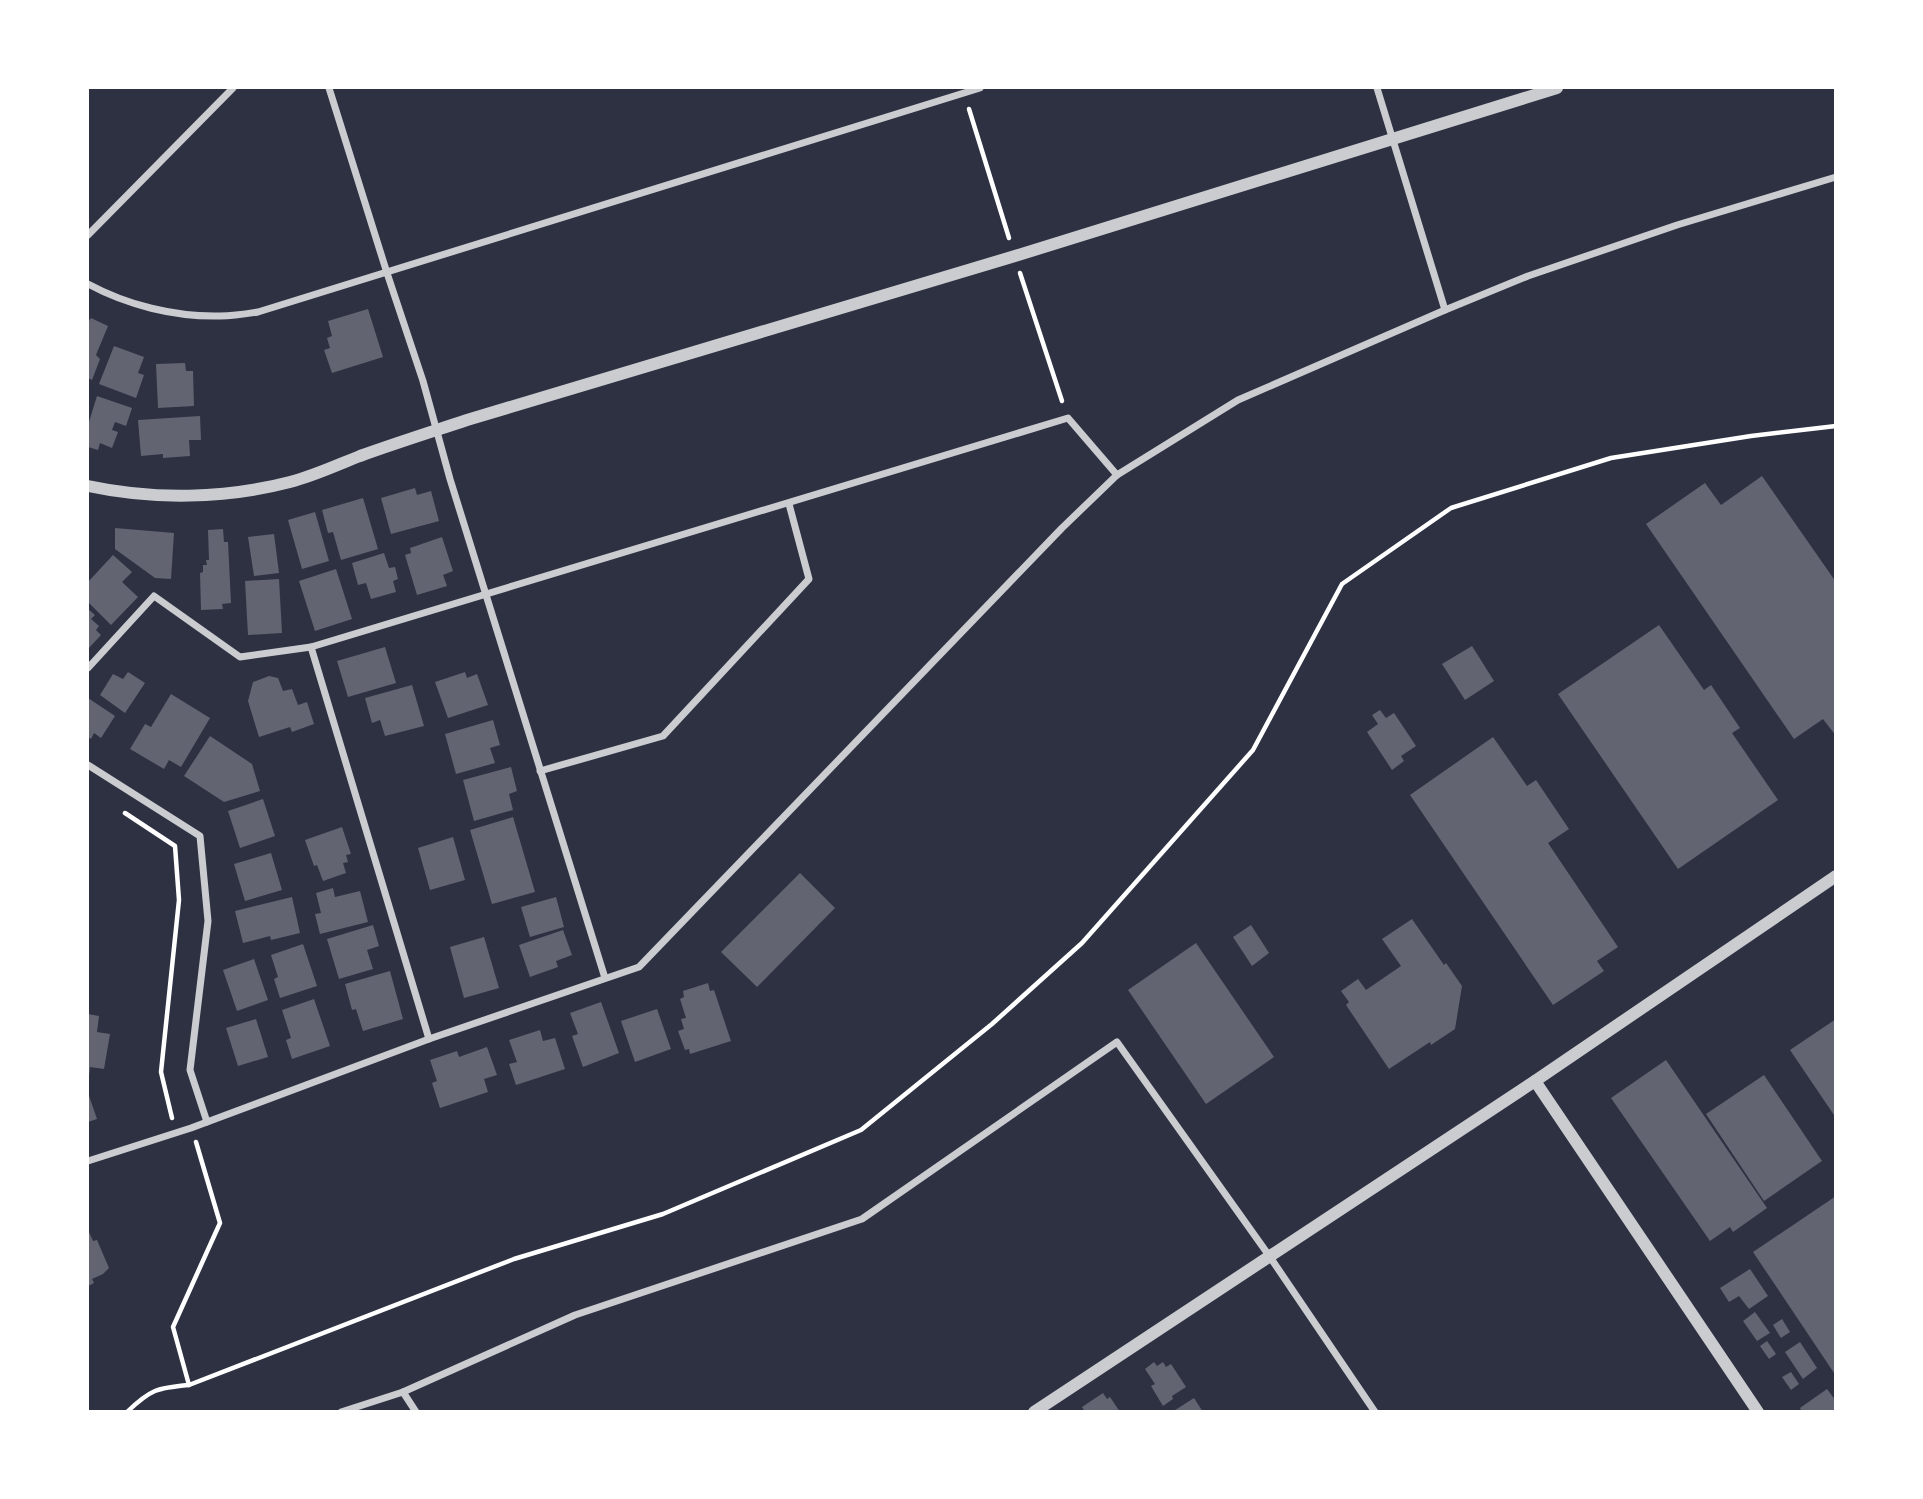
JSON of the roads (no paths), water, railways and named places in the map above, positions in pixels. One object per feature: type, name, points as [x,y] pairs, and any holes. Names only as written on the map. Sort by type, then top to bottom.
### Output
[{"type":"street","points":[[88,235],[233,88]]},
{"type":"street","points":[[329,88],[423,382],[605,978]]},
{"type":"street","points":[[88,284],[128,302],[181,314],[220,316],[258,313],[953,92],[980,88]]},
{"type":"street","points":[[1377,88],[1446,310]]},
{"type":"street","points":[[88,486],[118,492],[183,495],[239,492],[291,482],[436,430],[1015,256],[1556,88]]},
{"type":"street","points":[[88,1161],[191,1128],[429,1039],[639,967],[1062,528],[1117,475],[1238,400],[1528,276],[1677,225],[1836,177]]},
{"type":"street","points":[[88,668],[154,596],[240,657],[310,647],[1068,418],[1117,475]]},
{"type":"street","points":[[540,771],[663,736],[809,579],[789,504]]},
{"type":"street","points":[[310,647],[429,1039]]},
{"type":"street","points":[[88,765],[200,836],[208,922],[190,1070],[207,1122]]},
{"type":"street","points":[[1034,1412],[1535,1081],[1836,876]]},
{"type":"street","points":[[341,1412],[403,1392],[575,1315],[862,1219],[1117,1042],[1270,1257],[1375,1412]]},
{"type":"street","points":[[1535,1081],[1758,1412]]},
{"type":"street","points":[[403,1392],[416,1412]]}]
